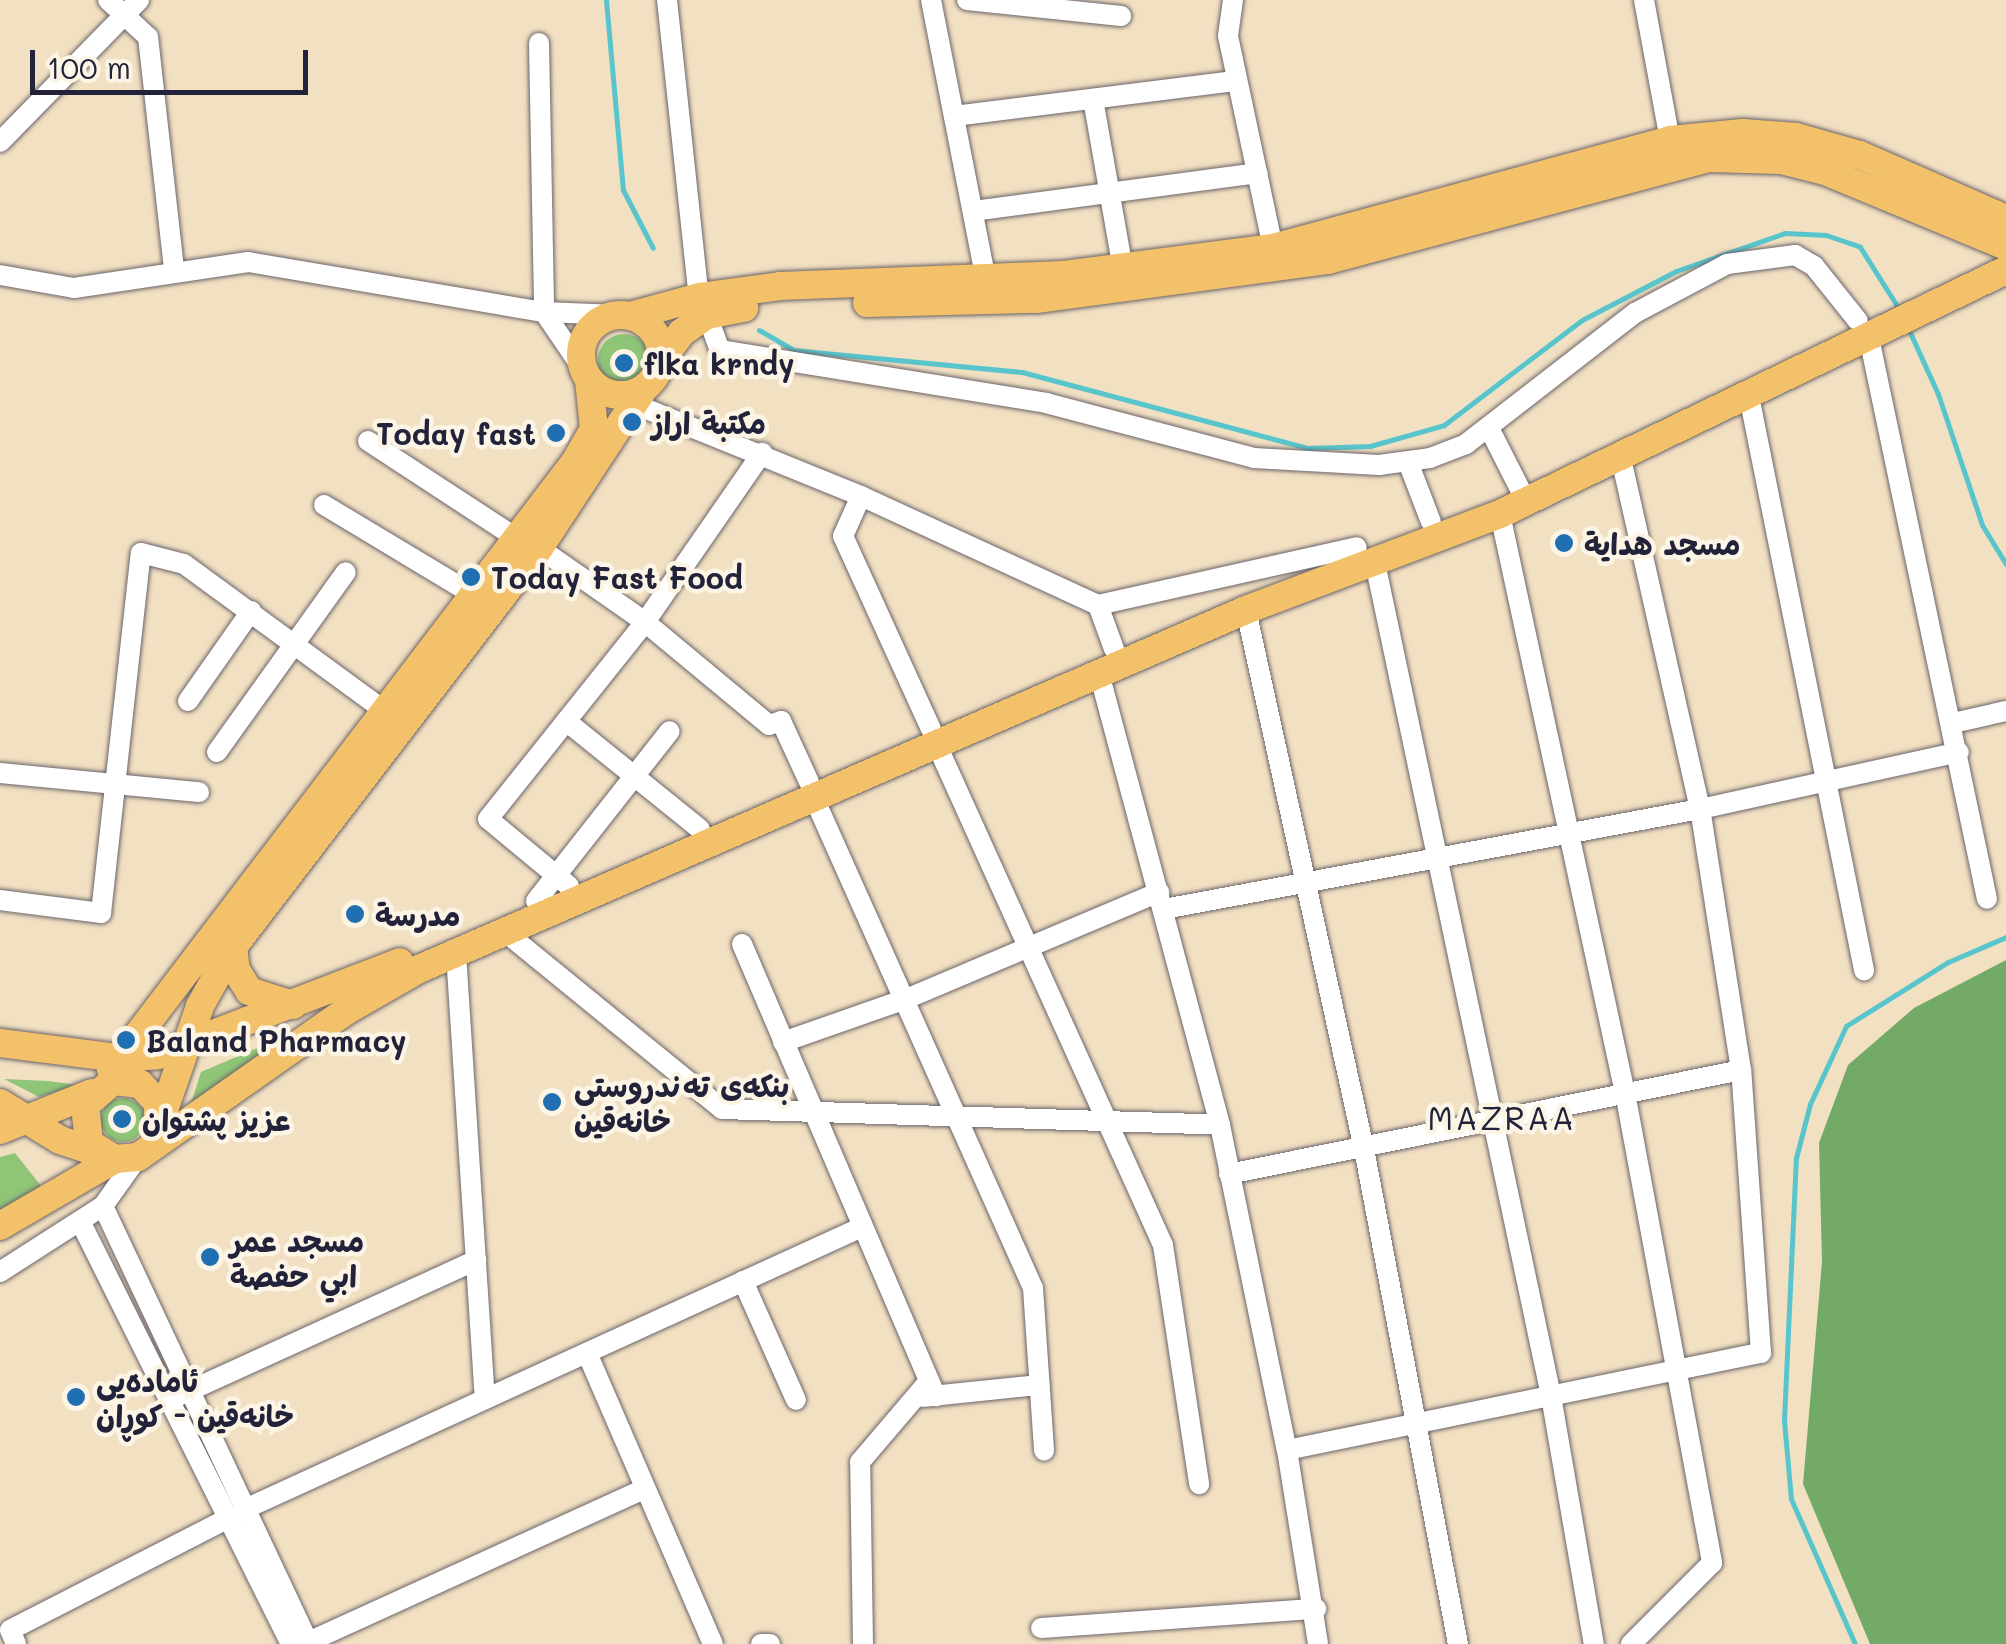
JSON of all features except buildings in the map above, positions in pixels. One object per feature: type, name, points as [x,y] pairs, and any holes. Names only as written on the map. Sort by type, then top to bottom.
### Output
[{"type":"main road","points":[[134,1145],[84,1131],[96,1090],[528,543],[639,398],[661,360],[703,306],[780,286],[986,280],[1123,269],[1273,248],[1670,140],[1796,138],[1897,169],[2006,219]]},
{"type":"main road","points":[[134,1145],[233,947],[472,594],[528,543],[594,429],[588,333],[624,316],[703,306],[1036,300],[1328,260],[1710,158],[1781,160],[1826,171],[2006,249]]},
{"type":"main road","points":[[1107,661],[1246,610],[1432,522],[1520,488],[1931,294],[2006,249]]},
{"type":"main road","points":[[1931,294],[2006,270]]},
{"type":"main road","points":[[624,316],[650,328],[661,360]]},
{"type":"main road","points":[[0,1226],[346,1011],[456,953],[811,790],[1107,661],[1365,553],[1500,514],[1748,392],[1868,324]]},
{"type":"main road","points":[[593,380],[639,398]]},
{"type":"main road","points":[[0,1043],[119,1058],[184,1047],[295,1005],[536,901],[562,881],[811,790]]},
{"type":"main road","points":[[233,947],[236,970],[249,990],[295,1005]]},
{"type":"main road","points":[[8,1117],[96,1090],[140,1084],[134,1145]]},
{"type":"main road","points":[[8,1117],[134,1145]]},
{"type":"street","points":[[108,0],[132,8],[148,37],[174,268]]},
{"type":"street","points":[[667,0],[703,306],[720,350],[1046,403],[1254,458],[1408,462],[1449,452],[1489,428],[1672,288],[1743,260],[1786,253],[1807,260],[1868,324],[1959,752],[1986,899]]},
{"type":"street","points":[[931,0],[986,280]]},
{"type":"street","points":[[967,0],[1085,6],[1121,16]]},
{"type":"street","points":[[1233,0],[1228,36],[1273,248]]},
{"type":"street","points":[[1644,0],[1670,140]]},
{"type":"street","points":[[0,142],[132,8]]},
{"type":"street","points":[[539,43],[544,312],[593,380]]},
{"type":"street","points":[[954,116],[1237,81]]},
{"type":"street","points":[[1093,99],[1123,269]]},
{"type":"street","points":[[973,210],[1257,172]]},
{"type":"street","points":[[0,275],[74,288],[174,268],[248,262],[316,269],[544,312],[624,316]]},
{"type":"street","points":[[1748,392],[1829,779],[1864,970]]},
{"type":"street","points":[[639,398],[1098,604],[1365,553],[1438,858],[1495,1123],[1551,1396],[1594,1644]]},
{"type":"street","points":[[1489,428],[1520,488]]},
{"type":"street","points":[[368,442],[646,622],[768,725],[781,721],[1033,1288],[1044,1451]]},
{"type":"street","points":[[670,731],[562,881],[488,820],[646,622],[762,454]]},
{"type":"street","points":[[1287,1450],[1761,1353],[1741,1070],[1700,808],[1620,455]]},
{"type":"street","points":[[1408,462],[1432,522]]},
{"type":"street","points":[[861,496],[843,536],[1163,1244],[1199,1484]]},
{"type":"street","points":[[324,505],[472,594]]},
{"type":"street","points":[[1500,514],[1626,1098],[1712,1563],[1631,1644]]},
{"type":"street","points":[[0,900],[102,913],[141,552],[184,564],[392,717]]},
{"type":"street","points":[[217,752],[346,572]]},
{"type":"street","points":[[1098,604],[1107,661],[1161,901],[1220,1125],[1287,1450],[1316,1608],[1318,1644]]},
{"type":"street","points":[[1246,610],[1364,1148],[1458,1644]]},
{"type":"street","points":[[188,701],[251,611]]},
{"type":"street","points":[[1953,723],[2006,711]]},
{"type":"street","points":[[566,722],[700,829]]},
{"type":"street","points":[[783,1042],[906,999],[1027,944],[1161,901],[1305,884],[1568,830],[1700,808],[1959,752]]},
{"type":"street","points":[[0,773],[119,781],[199,792]]},
{"type":"street","points":[[504,931],[722,1109],[1220,1125]]},
{"type":"street","points":[[742,944],[860,1228],[932,1388]]},
{"type":"street","points":[[456,953],[485,1399]]},
{"type":"street","points":[[1230,1174],[1626,1098],[1741,1070]]},
{"type":"street","points":[[0,1272],[103,1206],[134,1145]]},
{"type":"street","points":[[103,1206],[179,1396]]},
{"type":"street","points":[[80,1220],[179,1396],[303,1644],[644,1489]]},
{"type":"street","points":[[16,1644],[10,1630],[237,1513],[860,1228]]},
{"type":"street","points":[[179,1396],[476,1260]]},
{"type":"street","points":[[744,1281],[796,1400]]},
{"type":"street","points":[[586,1353],[713,1644]]},
{"type":"street","points":[[863,1644],[860,1462],[914,1398],[932,1388],[1039,1385]]},
{"type":"street","points":[[1041,1628],[1316,1608]]},
{"type":"street","points":[[761,1644],[770,1644]]},
{"type":"green space","points":[[624,334],[642,342],[650,360],[642,378],[624,386],[606,378],[598,360],[606,342]]},
{"type":"green space","points":[[2006,960],[2006,1644],[1870,1644],[1803,1484],[1822,1262],[1819,1143],[1848,1065],[1914,1008]]},
{"type":"green space","points":[[302,1029],[187,1116],[201,1072]]},
{"type":"green space","points":[[4,1079],[48,1081],[78,1085],[39,1097]]},
{"type":"green space","points":[[123,1098],[139,1104],[145,1120],[139,1136],[123,1142],[107,1136],[101,1120],[107,1104]]},
{"type":"green space","points":[[15,1153],[49,1196],[0,1221],[0,1157]]},
{"type":"waterway","points":[[606,0],[623,190],[653,248]]},
{"type":"waterway","points":[[759,330],[793,350],[1022,372],[1308,448],[1370,446],[1444,425],[1582,320],[1676,271],[1785,233],[1826,235],[1860,247],[1899,309]]},
{"type":"waterway","points":[[1908,328],[1938,394],[1982,525],[2006,564]]},
{"type":"waterway","points":[[1855,1644],[1791,1499],[1784,1420],[1796,1158],[1810,1104],[1846,1026],[1948,962],[2006,937]]},
{"type":"place","name":"flka krndy","points":[[624,363]]},
{"type":"place","name":"مكتبة اراز","points":[[632,422]]},
{"type":"place","name":"Today fast","points":[[556,433]]},
{"type":"place","name":"مسجد هداية","points":[[1564,543]]},
{"type":"place","name":"Today Fast Food","points":[[471,577]]},
{"type":"place","name":"مدرسة","points":[[355,914]]},
{"type":"place","name":"Baland Pharmacy","points":[[126,1040]]},
{"type":"place","name":"بنکەی تەندروستی خانەقین","points":[[552,1102]]},
{"type":"place","name":"عزيز پشتوان","points":[[122,1119]]},
{"type":"place","name":"مسجد عمر ابي حفصة","points":[[210,1257]]},
{"type":"place","name":"ئامادەیی خانەقین - کوڕان","points":[[76,1397]]},
{"type":"district","name":"MAZRAA","points":[[1502,1117]]}]
